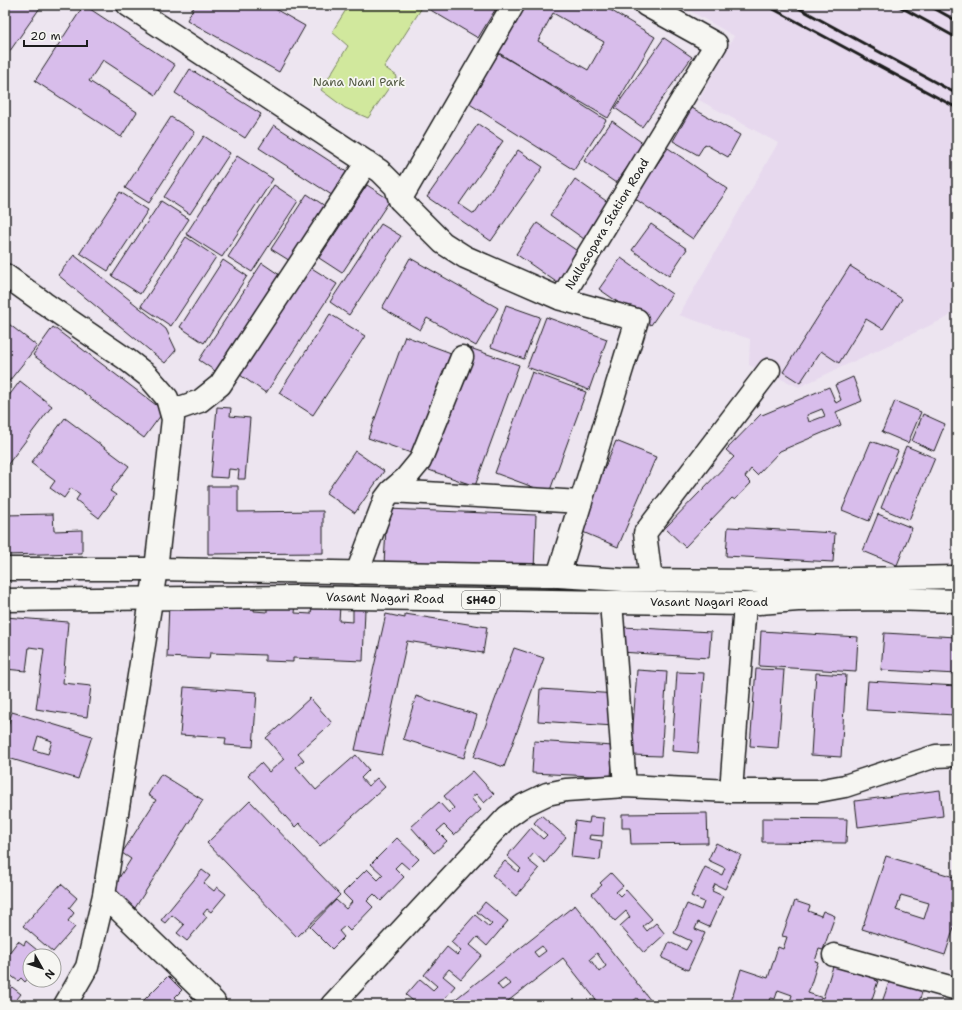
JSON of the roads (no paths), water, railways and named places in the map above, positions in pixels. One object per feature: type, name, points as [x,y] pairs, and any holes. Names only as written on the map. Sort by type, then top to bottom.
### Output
[{"type":"street","points":[[128,5],[380,171],[396,187],[400,200],[443,243],[465,257],[561,299]]},
{"type":"street","points":[[400,200],[513,5]]},
{"type":"street","name":"Nallasopara Station Road","points":[[558,576],[637,320],[561,299],[716,44],[646,5]]},
{"type":"street","points":[[171,411],[200,401],[220,385],[367,162]]},
{"type":"street","points":[[5,275],[148,376],[167,398],[173,419],[156,569],[104,895],[87,968],[65,1005]]},
{"type":"street","points":[[357,572],[385,499],[420,462],[462,357]]},
{"type":"street","points":[[651,580],[646,533],[769,370]]},
{"type":"street","points":[[391,491],[581,502]]},
{"type":"street","name":"Vasant Nagari Road","points":[[5,569],[156,569],[357,572],[558,576],[624,580],[755,581],[957,577]]},
{"type":"street","name":"Vasant Nagari Road","points":[[5,600],[296,597],[745,604],[798,600],[867,599],[957,601]]},
{"type":"street","points":[[611,602],[625,786]]},
{"type":"street","points":[[732,791],[745,604]]},
{"type":"street","points":[[332,1005],[508,817],[524,805],[546,794],[566,790],[625,786],[732,791],[818,791],[845,786],[936,756],[957,755]]},
{"type":"street","points":[[104,895],[214,1002]]},
{"type":"street","points":[[834,954],[957,989]]},
{"type":"railway","points":[[766,5],[957,108]]},
{"type":"railway","points":[[793,5],[957,94]]},
{"type":"railway","points":[[897,5],[957,38]]},
{"type":"railway","points":[[928,5],[957,21]]},
{"type":"park label","name":"Nana Nani Park","points":[[359,82]]}]
